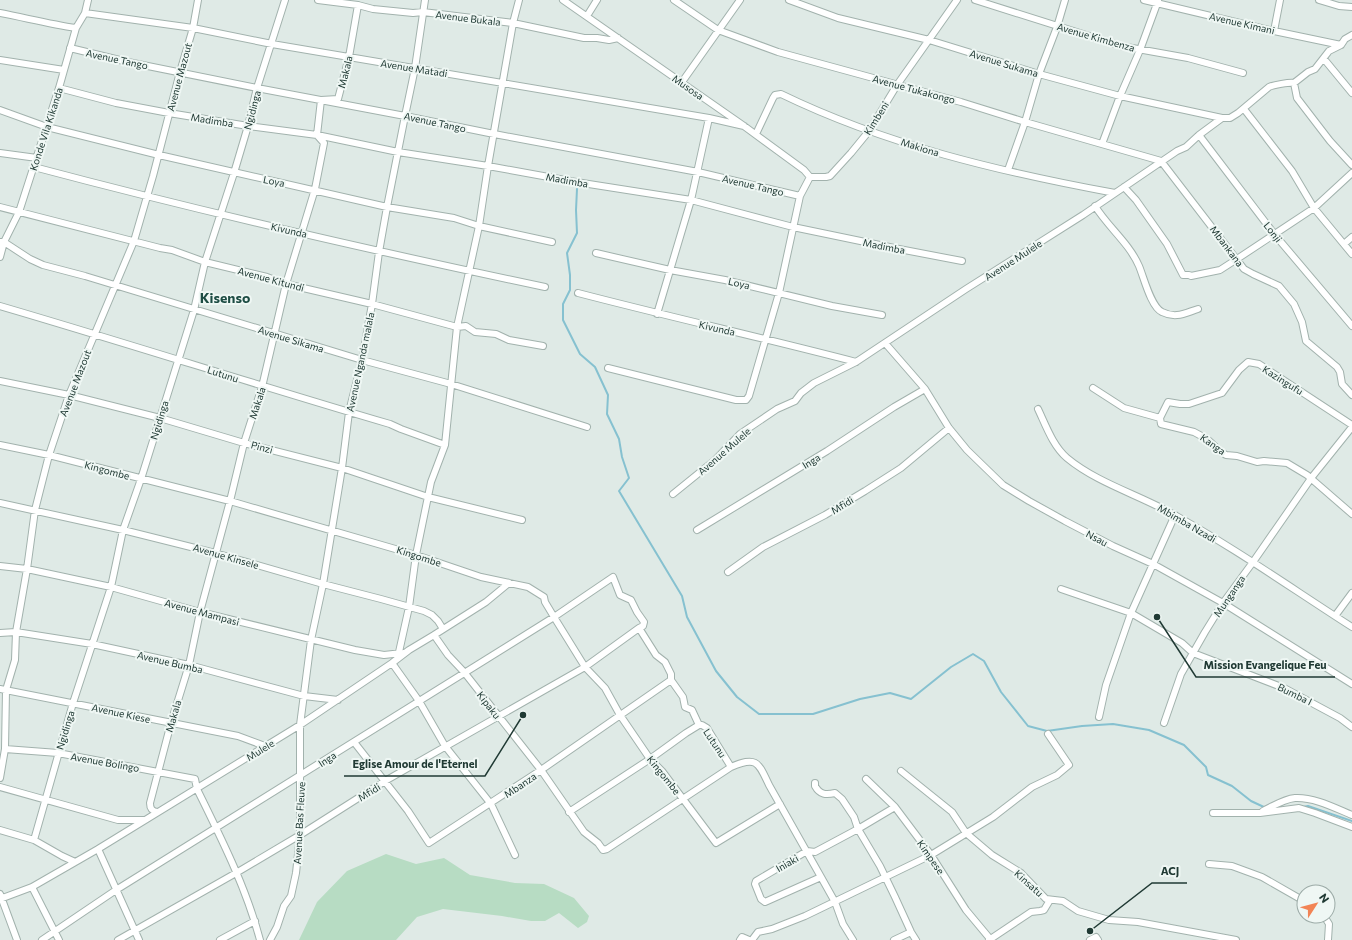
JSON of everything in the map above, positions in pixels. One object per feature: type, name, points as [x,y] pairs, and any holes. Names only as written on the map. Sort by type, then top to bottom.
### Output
[{"type":"street","name":"Konde Vila Kikanda","points":[[0,257],[2,242],[19,212],[47,127],[76,28],[85,13],[88,0]]},
{"type":"street","name":"Avenue Mazout","points":[[0,778],[5,749],[3,689],[15,660],[16,632],[35,510],[49,455],[69,395],[134,241],[193,28],[198,0]]},
{"type":"street","name":"Ngidinga","points":[[34,840],[58,753],[111,587],[124,530],[194,310],[205,262],[234,173],[248,126],[257,88],[285,0]]},
{"type":"street","name":"Avenue Bukala","points":[[318,0],[358,5],[373,9],[399,10],[413,13],[422,12],[513,23],[584,38],[609,40],[618,38]]},
{"type":"street","name":"Avenue Nganda malala","points":[[300,725],[310,640],[323,584],[342,468],[349,412],[362,360],[387,207],[415,68],[422,12],[425,0]]},
{"type":"street","points":[[401,653],[416,555],[428,497],[435,468],[445,445],[457,327],[479,226],[513,23],[519,0]]},
{"type":"street","name":"Musosa","points":[[563,0],[756,134],[804,170],[810,177]]},
{"type":"street","points":[[587,16],[597,0]]},
{"type":"street","name":"Avenue Tukakongo","points":[[674,0],[718,30],[778,52],[961,102],[1162,161]]},
{"type":"street","points":[[682,82],[740,0]]},
{"type":"street","name":"Avenue Sukama","points":[[789,0],[838,18],[929,40],[1039,74],[1120,96],[1222,118]]},
{"type":"street","name":"Kimbeni","points":[[810,177],[826,177],[833,174],[869,131],[897,85],[957,0]]},
{"type":"street","name":"Avenue Kimbenza","points":[[975,0],[1121,46],[1188,58],[1243,73]]},
{"type":"street","points":[[1008,170],[1065,0]]},
{"type":"street","name":"Avenue Kimani","points":[[1144,0],[1158,2],[1274,31],[1341,45]]},
{"type":"street","points":[[1274,31],[1280,0]]},
{"type":"street","points":[[1319,0],[1340,6],[1352,7]]},
{"type":"street","points":[[1102,144],[1158,2]]},
{"type":"street","name":"Makala","points":[[157,812],[152,811],[150,808],[171,723],[189,665],[200,612],[215,553],[230,501],[244,443],[262,386],[286,284],[315,189],[324,143],[317,135],[321,100],[338,99],[349,57],[358,5]]},
{"type":"street","points":[[0,13],[36,19],[48,24],[76,28]]},
{"type":"street","name":"Avenue Matadi","points":[[85,13],[193,28],[272,44],[503,82],[709,118],[744,126]]},
{"type":"street","points":[[1352,35],[1345,39],[1341,45],[1329,51],[1316,69],[1308,72],[1294,83],[1297,98],[1330,141],[1352,165]]},
{"type":"street","name":"Avenue Tango","points":[[70,48],[128,62],[257,88],[698,172],[800,196]]},
{"type":"street","points":[[1324,59],[1352,93]]},
{"type":"street","points":[[0,60],[64,70]]},
{"type":"street","name":"Avenue Mulele","points":[[673,494],[715,460],[740,434],[777,409],[794,401],[801,393],[814,383],[856,362],[1162,161],[1186,147],[1199,134],[1222,118],[1234,116],[1274,85],[1294,83]]},
{"type":"street","name":"Madimba","points":[[59,88],[116,103],[169,113],[248,126],[317,135],[398,152],[691,200],[793,227],[962,261]]},
{"type":"street","name":"Makiona","points":[[756,134],[773,98],[777,94],[781,94],[869,131],[937,153],[1070,185],[1115,193]]},
{"type":"street","points":[[1244,109],[1292,171],[1314,208],[1352,254]]},
{"type":"street","name":"Loya","points":[[0,110],[47,127],[234,173],[315,189],[387,207],[454,218],[479,226],[552,242]]},
{"type":"street","points":[[657,314],[691,200],[709,118]]},
{"type":"street","name":"Lonji","points":[[1199,134],[1275,235],[1352,326]]},
{"type":"street","points":[[0,153],[37,158]]},
{"type":"street","name":"Mbankana","points":[[1162,161],[1244,268],[1248,272],[1280,286],[1294,304],[1302,322],[1306,341],[1337,367],[1340,372],[1342,384],[1352,395]]},
{"type":"street","name":"Kivunda","points":[[34,167],[147,197],[379,252],[545,287]]},
{"type":"street","points":[[1124,187],[1136,200],[1167,244],[1183,275],[1194,276],[1220,270],[1275,235],[1314,208],[1352,173]]},
{"type":"street","points":[[608,368],[736,400],[746,400],[749,396],[779,293],[800,196],[810,177]]},
{"type":"street","points":[[1095,206],[1101,216],[1124,243],[1138,263],[1151,297],[1161,312],[1175,316],[1198,309]]},
{"type":"street","name":"Avenue Kitundi","points":[[0,207],[172,250],[205,262],[267,277],[286,284],[372,304],[457,327],[466,326],[475,332],[496,334],[509,340],[543,346]]},
{"type":"street","points":[[1344,244],[1352,237]]},
{"type":"street","name":"Avenue Sikama","points":[[2,242],[43,265],[115,285],[362,360],[451,384],[587,427]]},
{"type":"street","name":"Loya","points":[[596,253],[670,270],[725,280],[832,306],[882,315]]},
{"type":"street","name":"Kivunda","points":[[578,293],[657,314],[766,339],[856,362]]},
{"type":"street","name":"Lutunu","points":[[0,306],[390,424],[445,445]]},
{"type":"street","name":"Nsau","points":[[885,343],[925,389],[949,428],[967,450],[1003,485],[1079,528],[1113,546],[1153,564],[1223,603],[1352,684]]},
{"type":"street","name":"Kazingufu","points":[[1160,418],[1168,402],[1189,404],[1222,393],[1239,370],[1248,362],[1259,364],[1352,426]]},
{"type":"street","name":"Pinzi","points":[[0,381],[69,395],[160,418],[244,443],[342,468],[428,497],[522,520]]},
{"type":"street","name":"Kanga","points":[[1093,388],[1124,408],[1160,418],[1161,424],[1194,432],[1207,439],[1226,455],[1238,456],[1253,462],[1264,461],[1287,463],[1311,478],[1352,514]]},
{"type":"street","name":"Inga","points":[[696,530],[828,451],[894,407],[925,389]]},
{"type":"street","name":"Mbimba Nzadi","points":[[1038,409],[1057,447],[1067,458],[1095,477],[1121,488],[1175,515],[1253,562],[1352,627]]},
{"type":"street","name":"Munganga","points":[[1164,723],[1181,674],[1204,632],[1311,478],[1352,426]]},
{"type":"street","name":"Mfidi","points":[[728,572],[763,547],[825,515],[901,468],[949,428]]},
{"type":"street","name":"Kingombe","points":[[0,445],[49,455],[230,501],[416,555],[481,577],[528,587],[544,597],[545,602],[585,666],[605,688],[620,715],[650,759],[662,771],[716,843],[780,804]]},
{"type":"street","name":"Avenue Kinsele","points":[[0,503],[124,530],[215,553],[424,611],[432,615],[443,629]]},
{"type":"street","points":[[1099,717],[1106,685],[1131,613],[1175,515]]},
{"type":"street","name":"Avenue Mampasi","points":[[0,566],[27,569],[111,587],[200,612],[310,640],[374,654],[384,655],[401,653]]},
{"type":"street","name":"Lutunu","points":[[613,578],[620,595],[631,600],[636,612],[644,622],[639,628],[656,654],[665,662],[671,680],[683,697],[685,707],[692,710],[699,725],[707,728],[732,767],[748,761],[753,761],[757,764],[822,877],[835,902],[843,924],[853,940]]},
{"type":"street","name":"Inga","points":[[42,940],[116,890],[301,776],[464,672],[554,617],[613,578]]},
{"type":"street","name":"Mulele","points":[[1,897],[32,887],[197,789],[338,700],[392,663],[401,653],[434,635],[486,602],[509,583]]},
{"type":"street","name":"Bumba I","points":[[1061,589],[1131,613],[1182,643],[1193,653],[1284,688],[1340,718],[1352,727]]},
{"type":"street","points":[[1335,616],[1352,593]]},
{"type":"street","name":"Mfidi","points":[[118,940],[300,835],[385,781],[585,666],[639,628]]},
{"type":"street","name":"Avenue Bumba","points":[[0,633],[16,632],[92,644],[189,665],[304,696],[338,700]]},
{"type":"street","name":"Kipaku","points":[[434,635],[448,655],[464,672],[497,716],[541,770],[584,832],[598,843],[603,850],[607,849],[684,799]]},
{"type":"street","points":[[392,663],[419,701],[445,746],[491,804],[515,855]]},
{"type":"street","name":"Mbanza","points":[[385,781],[429,843],[491,804],[671,680]]},
{"type":"street","name":"Avenue Kiese","points":[[3,689],[238,736],[265,746]]},
{"type":"street","name":"Avenue Bas Fleuve","points":[[270,940],[277,927],[284,906],[291,896],[297,866],[300,835],[300,725]]},
{"type":"street","points":[[569,812],[699,725]]},
{"type":"street","points":[[752,940],[758,932],[772,929],[805,916],[931,856],[993,817],[1032,787],[1057,775],[1069,765],[1048,734]]},
{"type":"street","points":[[354,742],[385,781]]},
{"type":"street","name":"Avenue Bolingo","points":[[5,749],[58,753],[193,778],[196,780],[197,789]]},
{"type":"street","points":[[684,799],[732,767]]},
{"type":"street","name":"Kinsatu","points":[[901,770],[952,812],[966,834],[992,855],[1021,873],[1046,899],[1063,901],[1078,911],[1108,920],[1138,922],[1202,937],[1236,940]]},
{"type":"street","name":"Kimpese","points":[[866,779],[895,807],[931,856],[966,910],[990,940]]},
{"type":"street","points":[[815,783],[815,786],[821,794],[827,795],[835,793],[842,799],[854,817],[858,829],[872,851],[916,940]]},
{"type":"street","points":[[0,787],[118,820],[144,820]]},
{"type":"street","points":[[197,789],[236,873],[255,921],[260,940]]},
{"type":"street","points":[[1260,813],[1283,801],[1295,798],[1315,801],[1352,815]]},
{"type":"street","name":"Iniaki","points":[[822,877],[768,902],[761,899],[755,882],[807,852],[815,852],[858,829],[895,807]]},
{"type":"street","points":[[1213,813],[1260,813],[1299,808],[1352,827]]},
{"type":"street","points":[[0,830],[34,840],[75,862]]},
{"type":"street","points":[[98,849],[139,940]]},
{"type":"street","points":[[1209,864],[1232,866],[1262,877],[1296,896]]},
{"type":"street","points":[[32,887],[58,940]]},
{"type":"street","points":[[1,897],[17,940]]},
{"type":"street","points":[[990,940],[1031,912],[1044,910],[1050,900]]},
{"type":"street","points":[[220,940],[255,921]]},
{"type":"street","points":[[1328,940],[1329,924]]},
{"type":"street","points":[[894,940],[911,932]]},
{"type":"street","points":[[740,940],[742,937],[748,940]]},
{"type":"green space","points":[[386,854],[416,864],[444,858],[470,875],[515,883],[544,884],[574,898],[589,916],[587,922],[578,928],[559,913],[545,921],[531,921],[443,909],[417,917],[396,940],[299,940],[317,902],[347,871]]},
{"type":"waterway","points":[[577,189],[577,233],[567,253],[570,275],[570,290],[563,304],[563,320],[580,354],[595,367],[608,395],[607,414],[619,439],[622,457],[629,478],[619,491],[682,596],[687,617],[716,671],[737,697],[759,714],[813,714],[860,699],[890,693],[911,699],[951,667],[973,654],[984,661],[1001,692],[1028,726],[1047,731],[1082,726],[1113,724],[1149,730],[1184,745],[1206,767],[1208,775],[1232,786],[1251,801],[1266,808]]},
{"type":"waterway","points":[[1303,807],[1308,806],[1352,821]]},
{"type":"place","name":"Mission Evangelique Feu","points":[[1157,617]]},
{"type":"place","name":"Eglise Amour de l'Eternel","points":[[523,715]]},
{"type":"place","name":"ACJ","points":[[1090,931]]},
{"type":"district","name":"Kisenso","points":[[225,297]]}]
